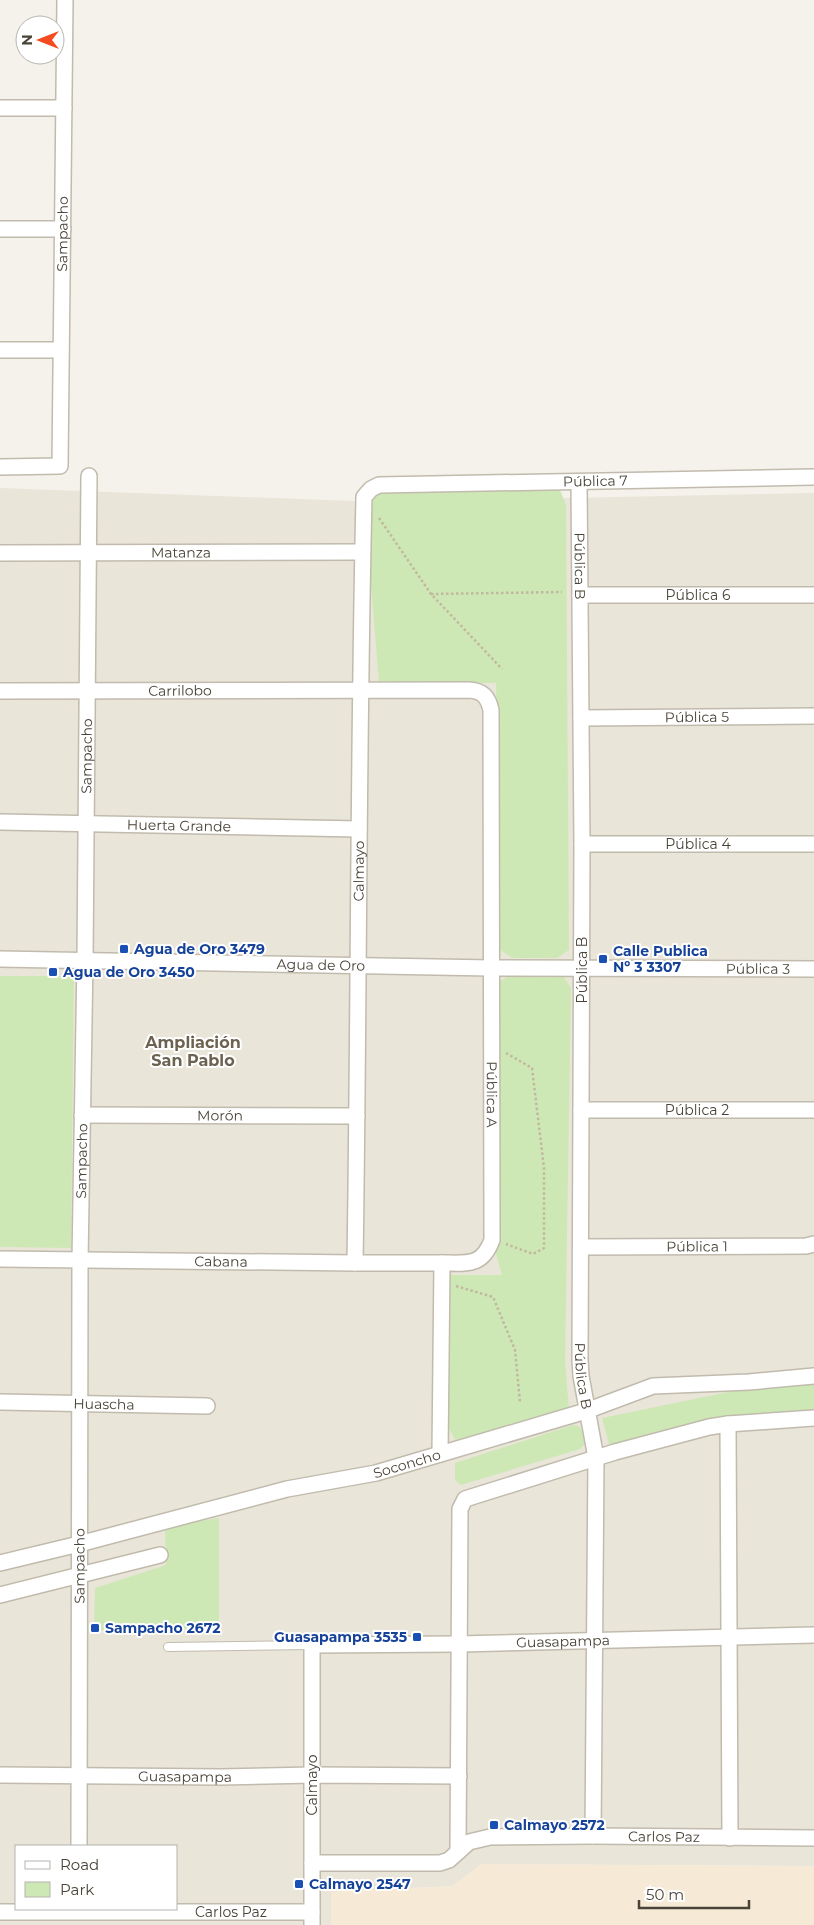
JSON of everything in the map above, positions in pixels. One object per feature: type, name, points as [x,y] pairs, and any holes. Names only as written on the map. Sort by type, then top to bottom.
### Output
[{"type":"street","name":"Sampacho","points":[[0,467],[60,466],[65,0]]},
{"type":"street","points":[[0,108],[64,108]]},
{"type":"street","points":[[0,229],[63,229]]},
{"type":"street","points":[[0,350],[61,350]]},
{"type":"street","name":"Sampacho","points":[[79,1845],[80,1261],[85,960],[89,476]]},
{"type":"street","name":"Pública 7","points":[[364,497],[371,489],[379,485],[814,476]]},
{"type":"street","name":"Pública B","points":[[579,482],[582,844],[580,1376],[596,1458],[593,1641],[593,1836]]},
{"type":"street","name":"Calmayo","points":[[355,1264],[359,966],[359,691],[364,497]]},
{"type":"street","name":"Matanza","points":[[0,553],[362,552]]},
{"type":"street","name":"Pública 6","points":[[580,595],[814,595]]},
{"type":"street","name":"Carrilobo","points":[[0,691],[359,691]]},
{"type":"street","name":"Pública A","points":[[359,691],[480,691],[486,696],[491,710],[492,1240]]},
{"type":"street","name":"Pública 5","points":[[581,718],[814,716]]},
{"type":"street","name":"Huerta Grande","points":[[0,822],[359,829]]},
{"type":"street","name":"Pública 4","points":[[582,844],[814,844]]},
{"type":"street","name":"Agua de Oro","points":[[0,959],[582,969]]},
{"type":"street","name":"Pública 3","points":[[582,969],[814,969]]},
{"type":"street","name":"Pública 2","points":[[581,1110],[814,1110]]},
{"type":"street","name":"Morón","points":[[82,1115],[357,1116]]},
{"type":"street","points":[[440,1454],[442,1263],[472,1263],[488,1252],[492,1240]]},
{"type":"street","name":"Pública 1","points":[[581,1247],[806,1246],[814,1244]]},
{"type":"street","name":"Cabana","points":[[0,1259],[355,1264],[442,1263]]},
{"type":"street","name":"Soconcho","points":[[0,1563],[287,1489],[376,1474],[586,1411],[654,1386],[670,1384],[705,1385],[814,1376]]},
{"type":"street","name":"Huascha","points":[[0,1402],[80,1402],[207,1406]]},
{"type":"street","points":[[458,1852],[460,1509],[465,1499],[596,1458],[700,1430],[728,1424],[814,1418]]},
{"type":"street","points":[[728,1424],[730,1838]]},
{"type":"street","points":[[0,1595],[160,1555]]},
{"type":"street","name":"Guasapampa","points":[[312,1645],[459,1644],[814,1635]]},
{"type":"street","name":"Calmayo","points":[[312,1645],[312,1919]]},
{"type":"street","name":"Guasapampa","points":[[0,1775],[220,1777],[313,1775],[459,1776]]},
{"type":"street","name":"Carlos Paz","points":[[312,1863],[440,1863],[449,1860],[469,1842],[479,1838],[593,1836],[814,1838]]},
{"type":"street","name":"Carlos Paz","points":[[0,1912],[79,1910],[312,1919]]},
{"type":"lane","points":[[168,1647],[312,1645]]},
{"type":"path","points":[[364,497],[431,594],[502,668]]},
{"type":"path","points":[[431,594],[562,592]]},
{"type":"path","points":[[491,1044],[532,1068],[544,1168],[544,1248],[533,1254],[492,1240]]},
{"type":"path","points":[[442,1282],[493,1297],[515,1350],[520,1402]]},
{"type":"shaded area","points":[[0,488],[380,502],[814,493],[814,1866],[482,1864],[453,1886],[331,1892],[331,1925],[0,1925]]},
{"type":"shaded area","points":[[481,1864],[814,1866],[814,1925],[331,1925],[331,1892],[453,1886]]},
{"type":"green space","points":[[560,490],[566,505],[569,950],[557,958],[512,958],[499,949],[496,683],[379,683],[364,497],[385,493]]},
{"type":"green space","points":[[0,976],[74,976],[71,1248],[0,1247]]},
{"type":"green space","points":[[507,977],[564,977],[571,988],[565,1361],[569,1411],[455,1440],[447,1424],[447,1275],[502,1275],[492,1240],[498,982]]},
{"type":"green space","points":[[814,1383],[814,1410],[722,1417],[618,1445],[609,1444],[602,1418],[743,1389]]},
{"type":"green space","points":[[573,1425],[579,1426],[585,1435],[584,1445],[580,1449],[461,1485],[455,1480],[455,1463]]},
{"type":"green space","points":[[219,1518],[219,1629],[94,1630],[95,1588],[166,1565],[165,1527]]},
{"type":"place","name":"Agua de Oro 3479","points":[[124,949]]},
{"type":"place","name":"Calle Publica Nº 3 3307","points":[[603,959]]},
{"type":"place","name":"Agua de Oro 3450","points":[[53,972]]},
{"type":"place","name":"Sampacho 2672","points":[[95,1628]]},
{"type":"place","name":"Guasapampa 3535","points":[[417,1637]]},
{"type":"place","name":"Calmayo 2572","points":[[494,1825]]},
{"type":"place","name":"Calmayo 2547","points":[[299,1884]]},
{"type":"district","name":"Ampliación San Pablo","points":[[193,1051]]}]
